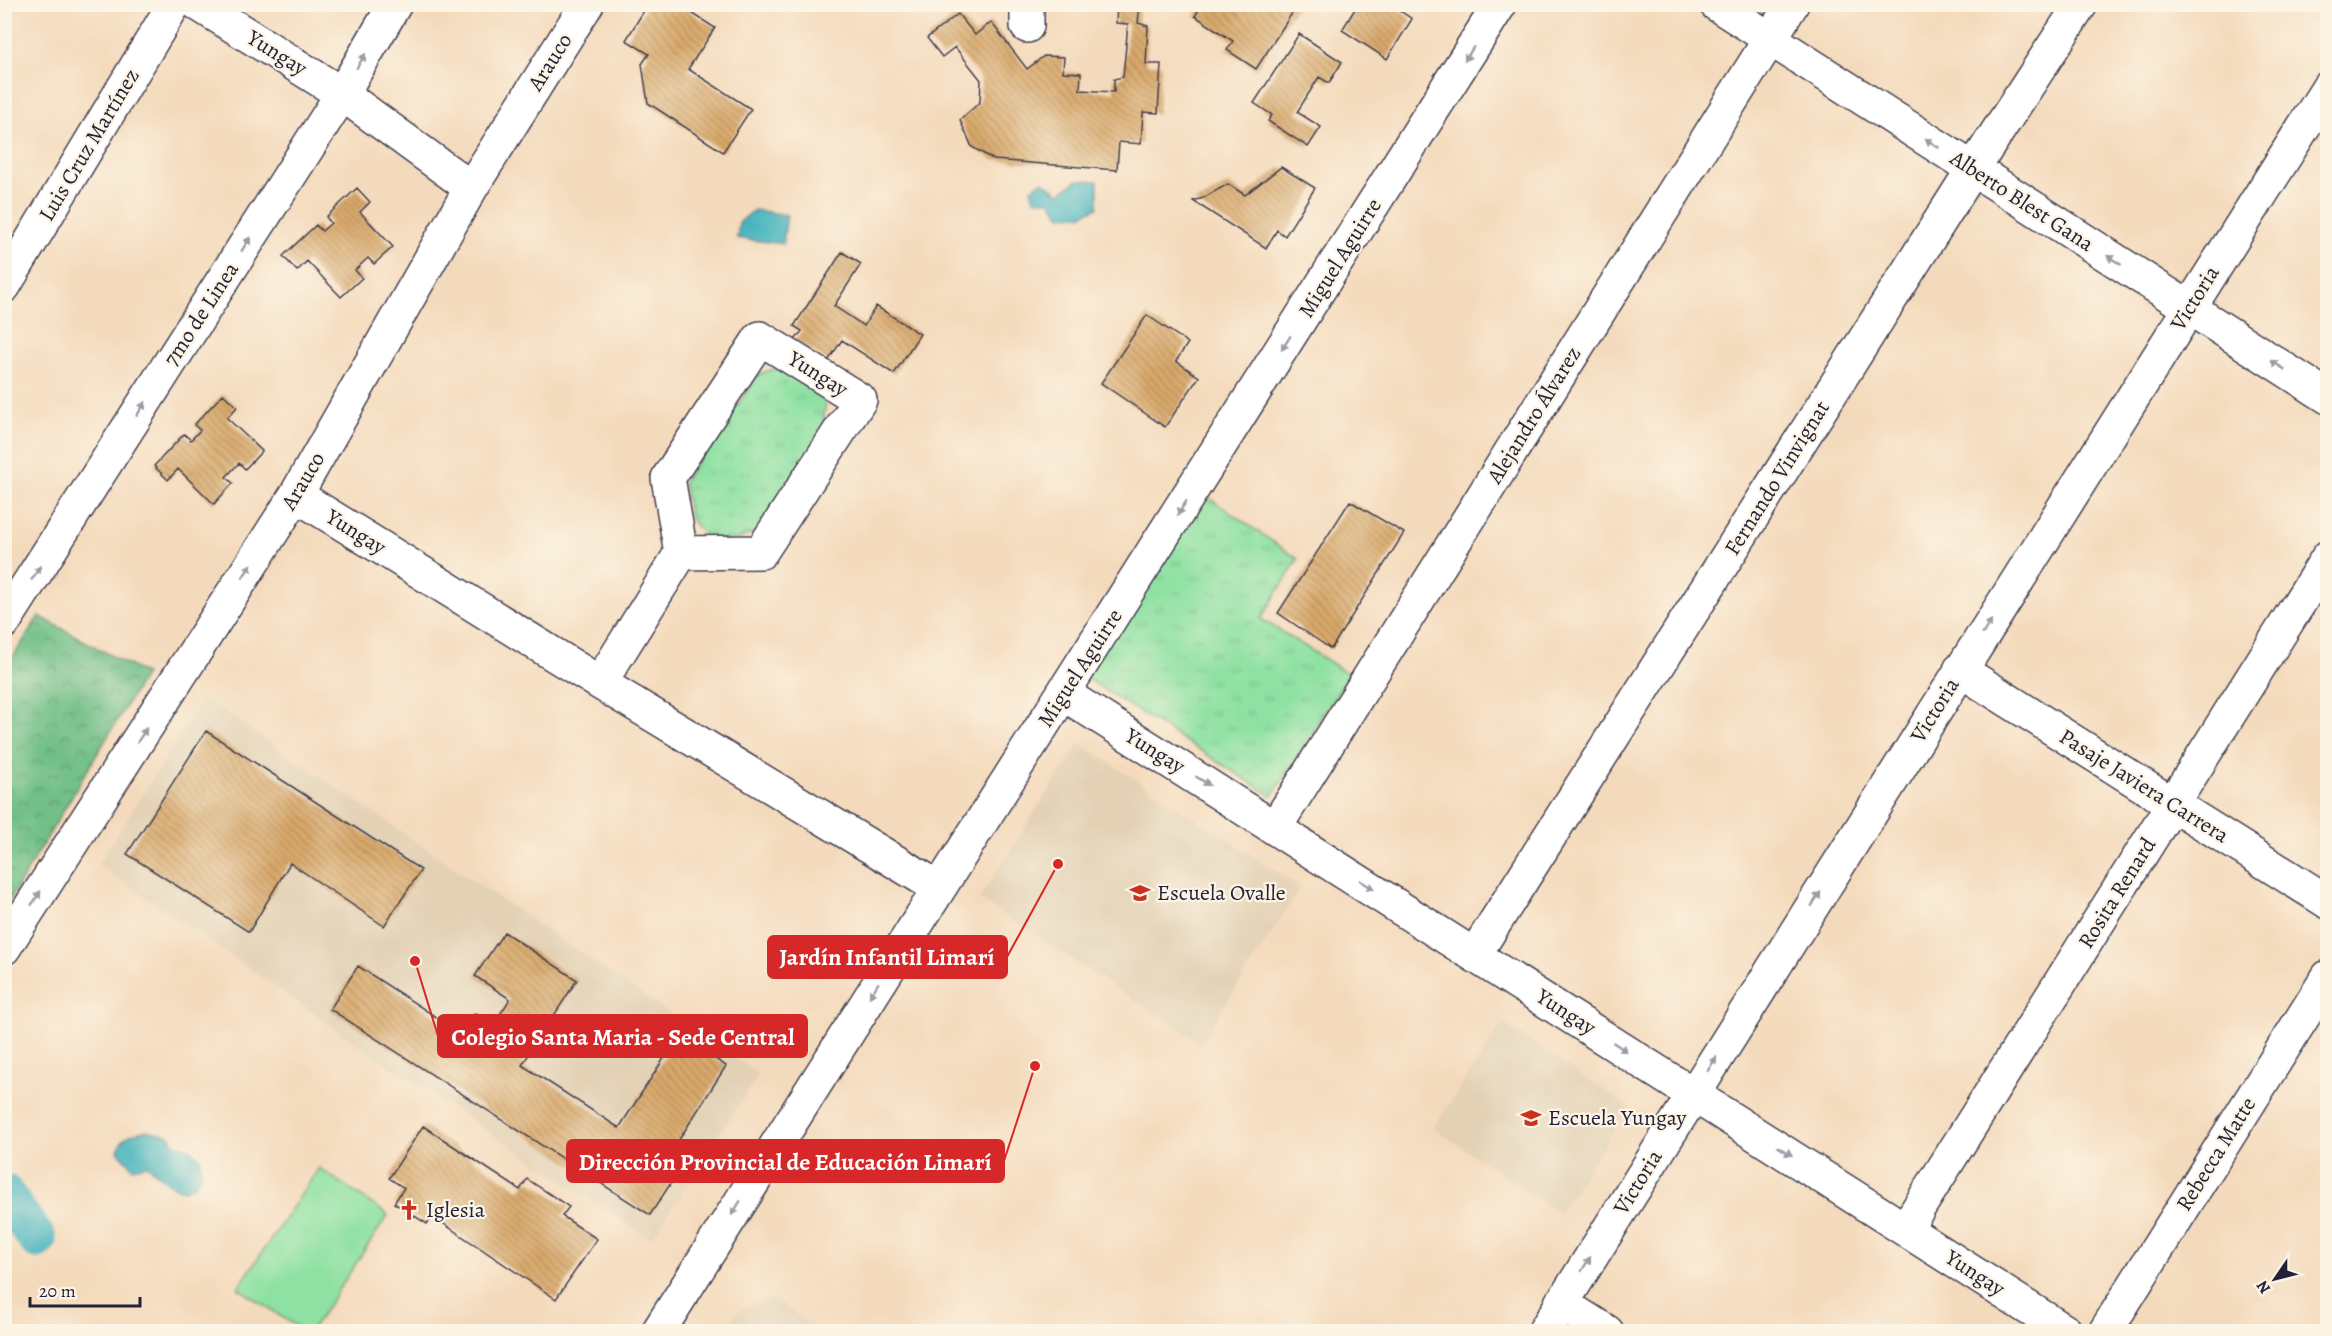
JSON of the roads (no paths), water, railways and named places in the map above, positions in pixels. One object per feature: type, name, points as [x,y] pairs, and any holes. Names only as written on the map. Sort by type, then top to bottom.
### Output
[{"type":"street","name":"Luis Cruz Martínez","points":[[4,286],[174,4]]},
{"type":"street","name":"Yungay","points":[[198,4],[342,94],[471,188]]},
{"type":"street","name":"7mo de Linea","points":[[4,622],[342,94],[395,4]]},
{"type":"street","name":"Arauco","points":[[4,948],[296,495],[471,188],[587,4]]},
{"type":"street","name":"Miguel Aguirre","points":[[658,1332],[1500,4]]},
{"type":"street","name":"Alberto Blest Gana","points":[[1716,4],[2328,397]]},
{"type":"street","name":"Alejandro Álvarez","points":[[1276,826],[1792,4]]},
{"type":"street","name":"Fernando Vinvignat","points":[[1475,954],[1973,169],[2081,4]]},
{"type":"street","name":"Victoria","points":[[1544,1332],[2328,88]]},
{"type":"street","name":"Yungay","points":[[760,338],[860,400],[761,552],[681,553],[668,478],[760,338]]},
{"type":"street","name":"Yungay","points":[[296,495],[600,683],[939,888]]},
{"type":"street","points":[[600,683],[681,553]]},
{"type":"street","name":"Rosita Renard","points":[[1906,1228],[2328,557]]},
{"type":"street","name":"Pasaje Javiera Carrera","points":[[1960,670],[2328,902]]},
{"type":"street","name":"Yungay","points":[[1064,694],[1276,826],[2066,1332]]},
{"type":"street","name":"Rebecca Matte","points":[[2105,1332],[2328,977]]},
{"type":"street","points":[[1561,1303],[1607,1332]]},
{"type":"water","points":[[1078,180],[1098,181],[1098,207],[1081,215],[1061,216],[1050,201],[1034,199],[1031,189],[1043,181],[1059,193]]},
{"type":"water","points":[[754,210],[787,215],[783,244],[737,238],[739,223]]},
{"type":"water","points":[[147,1130],[169,1135],[175,1145],[188,1147],[200,1158],[202,1174],[195,1185],[184,1190],[171,1185],[147,1165],[133,1168],[118,1151],[125,1138]]},
{"type":"waterway","points":[[4,1193],[37,1239]]},
{"type":"place","name":"Jardín Infantil Limarí","points":[[1058,864]]},
{"type":"place","name":"Escuela Ovalle","points":[[1140,893]]},
{"type":"place","name":"Colegio Santa Maria - Sede Central","points":[[415,961]]},
{"type":"place","name":"Dirección Provincial de Educación Limarí","points":[[1035,1066]]},
{"type":"place","name":"Escuela Yungay","points":[[1531,1118]]},
{"type":"place","name":"Iglesia","points":[[409,1210]]}]
